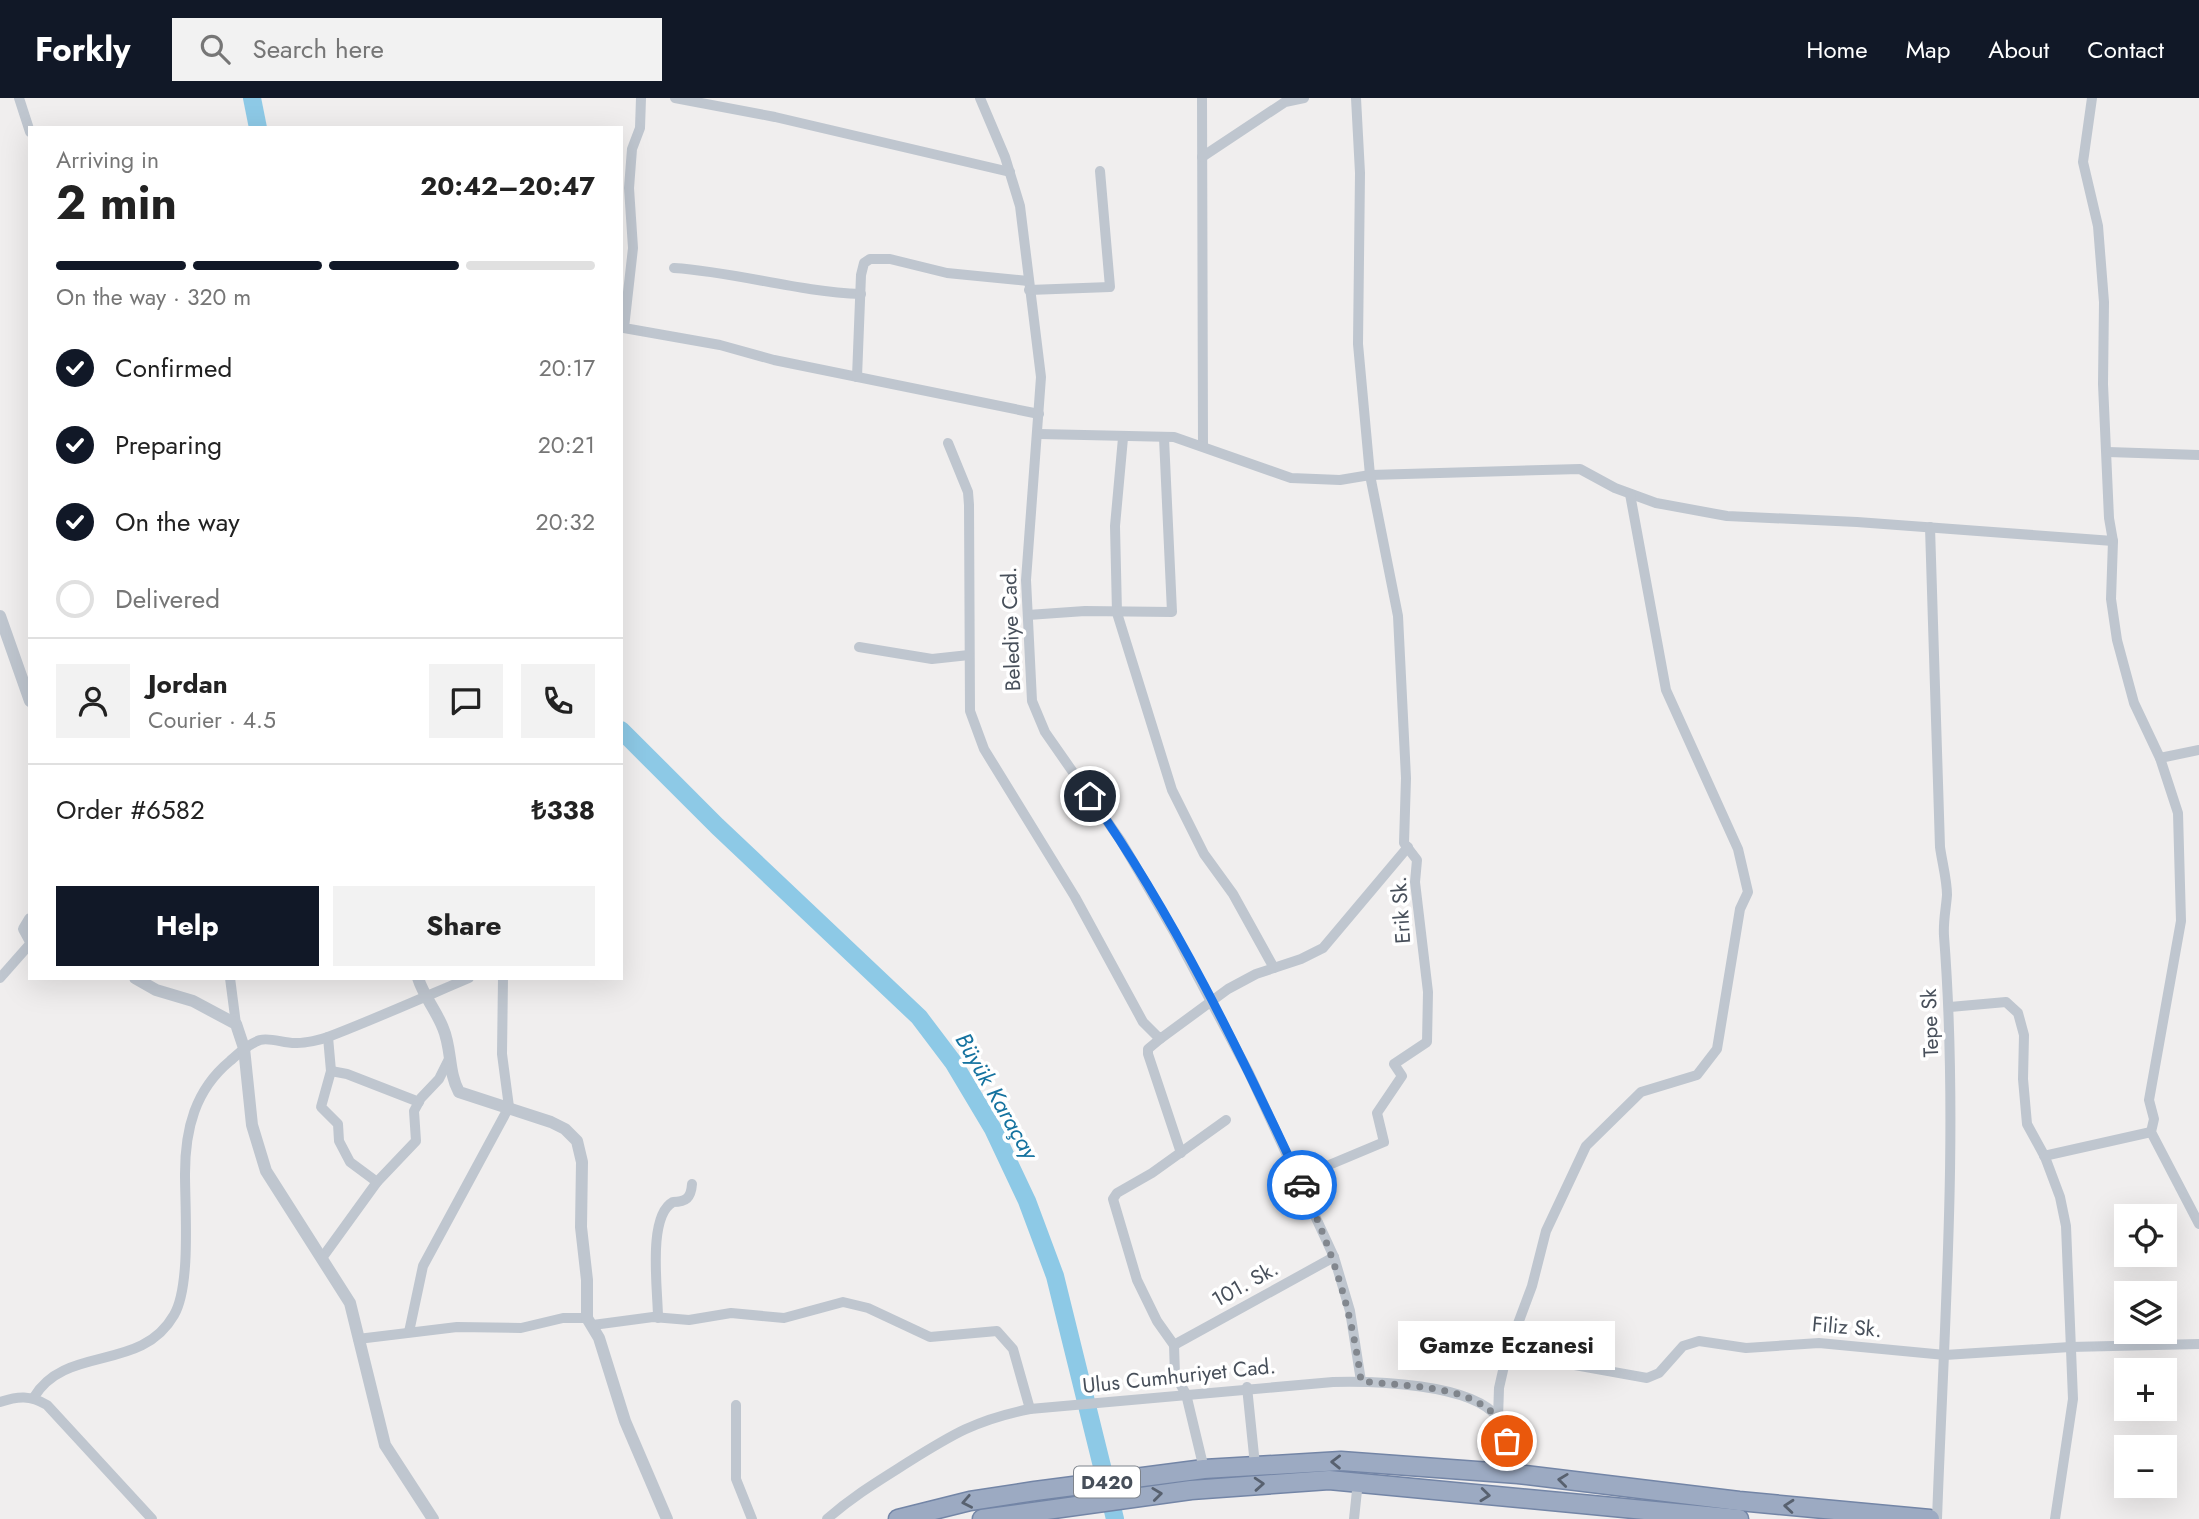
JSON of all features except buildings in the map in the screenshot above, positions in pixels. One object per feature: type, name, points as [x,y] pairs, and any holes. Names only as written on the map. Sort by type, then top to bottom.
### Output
[{"type":"highway","name":"D420","points":[[898,1519],[970,1501],[1035,1491],[1204,1469],[1340,1461],[1518,1474],[1738,1501],[1930,1519]]},
{"type":"highway","points":[[982,1519],[1191,1490],[1294,1481],[1359,1481],[1738,1519]]},
{"type":"street","points":[[19,98],[28,126]]},
{"type":"street","points":[[641,98],[639,128],[632,149],[629,188],[633,248],[624,328],[720,345],[857,377],[1040,414]]},
{"type":"street","points":[[675,98],[775,117],[1010,172]]},
{"type":"street","name":"Belediye Cad.","points":[[981,98],[1010,172],[1020,206],[1041,377],[1026,579],[1032,701],[1045,732],[1121,841],[1211,1000],[1298,1178],[1334,1257],[1352,1321],[1361,1381]]},
{"type":"street","points":[[1202,98],[1203,446]]},
{"type":"street","points":[[1202,157],[1285,102],[1304,98]]},
{"type":"street","name":"Erik Sk.","points":[[1298,1178],[1384,1142],[1377,1112],[1402,1076],[1394,1064],[1427,1042],[1428,992],[1415,882],[1417,860],[1404,843],[1406,778],[1398,616],[1370,475],[1358,344],[1360,173],[1356,98]]},
{"type":"street","points":[[2092,98],[2083,162],[2098,226],[2104,302],[2103,384],[2109,518],[2113,541],[2111,599],[2117,640],[2134,703],[2160,758],[2178,813],[2181,921],[2149,1100],[2154,1119],[2151,1132],[2199,1224]]},
{"type":"street","points":[[857,377],[864,263],[878,257],[947,273],[1029,286],[1110,287],[1100,171]]},
{"type":"street","points":[[674,268],[832,293],[861,294]]},
{"type":"street","points":[[1038,435],[1164,438],[1203,446],[1291,478],[1340,480],[1370,475],[1580,469],[1630,494],[1656,503],[1727,516],[1930,527],[2113,541]]},
{"type":"street","points":[[1123,438],[1115,526],[1117,613],[1172,790],[1204,854],[1233,894],[1274,968]]},
{"type":"street","points":[[1028,615],[1085,611],[1172,612],[1164,438]]},
{"type":"street","points":[[948,443],[968,492],[970,711],[984,749],[1075,897],[1143,1022],[1160,1039]]},
{"type":"street","points":[[2108,452],[2199,456]]},
{"type":"street","points":[[1518,1474],[1498,1418],[1499,1388],[1507,1353],[1532,1286],[1546,1231],[1586,1146],[1641,1092],[1697,1074],[1717,1049],[1740,908],[1748,892],[1738,849],[1713,789],[1679,724],[1666,690],[1630,494]]},
{"type":"street","name":"Tepe Sk","points":[[1930,527],[1940,848],[1947,895],[1942,914],[1950,1007],[1951,1152],[1937,1519]]},
{"type":"street","points":[[0,616],[28,694]]},
{"type":"street","points":[[859,647],[932,659],[969,655]]},
{"type":"street","points":[[2160,758],[2199,750]]},
{"type":"street","points":[[1181,1153],[1148,1049],[1211,1000],[1256,974],[1323,948],[1408,847]]},
{"type":"street","points":[[0,978],[28,944]]},
{"type":"street","points":[[138,980],[156,990],[193,1001],[236,1024]]},
{"type":"street","points":[[230,980],[236,1024],[244,1048],[252,1125],[266,1171],[349,1303],[385,1445],[433,1519]]},
{"type":"street","points":[[419,980],[424,998],[443,1026],[452,1074],[459,1092],[509,1107],[565,1129],[578,1141],[582,1162],[582,1227],[590,1321],[630,1434],[667,1519]]},
{"type":"street","points":[[34,1397],[43,1382],[62,1369],[137,1350],[155,1337],[174,1316],[182,1290],[185,1169],[193,1108],[205,1086],[244,1048],[262,1040],[297,1044],[328,1037],[464,980]]},
{"type":"street","points":[[409,1332],[423,1266],[509,1107],[502,1054],[503,980]]},
{"type":"street","points":[[1950,1007],[2006,1002],[2018,1013],[2024,1035],[2022,1079],[2027,1124],[2044,1156],[2060,1197],[2066,1226],[2073,1399],[2055,1519]]},
{"type":"street","points":[[328,1037],[331,1071],[321,1107],[338,1124],[339,1141],[350,1162],[377,1182]]},
{"type":"street","points":[[322,1258],[377,1182],[416,1141],[413,1117],[419,1102],[439,1079],[450,1057]]},
{"type":"street","points":[[331,1071],[347,1074],[419,1102]]},
{"type":"street","points":[[1204,1469],[1186,1394],[1175,1375],[1174,1345],[1157,1321],[1138,1280],[1113,1199],[1117,1193],[1227,1120]]},
{"type":"street","points":[[2044,1156],[2151,1132]]},
{"type":"street","points":[[658,1318],[657,1245],[661,1213],[673,1202],[683,1202],[689,1197],[692,1184]]},
{"type":"street","name":"101. Sk.","points":[[1174,1345],[1334,1257]]},
{"type":"street","points":[[358,1339],[477,1326],[521,1328],[563,1318],[590,1321],[658,1318],[689,1320],[731,1313],[784,1318],[843,1302],[868,1308],[930,1337],[997,1331],[1013,1349],[1030,1409]]},
{"type":"street","name":"Filiz Sk.","points":[[1507,1353],[1647,1378],[1659,1373],[1682,1346],[1699,1341],[1746,1348],[1819,1343],[1945,1355],[2070,1347],[2199,1344]]},
{"type":"street","name":"Ulus Cumhuriyet Cad.","points":[[827,1519],[867,1485],[958,1430],[988,1418],[1030,1409],[1247,1387],[1361,1381],[1433,1389],[1474,1399],[1498,1418]]},
{"type":"street","points":[[1247,1387],[1255,1465]]},
{"type":"street","points":[[0,1402],[34,1397],[47,1405],[152,1519]]},
{"type":"street","points":[[736,1405],[736,1479],[752,1519]]},
{"type":"street","points":[[1354,1519],[1359,1481]]},
{"type":"waterway","name":"Büyük Karaçay","points":[[252,98],[258,126]]},
{"type":"waterway","name":"Büyük Karaçay","points":[[623,732],[717,826],[919,1017],[953,1062],[993,1129],[1027,1201],[1055,1276],[1115,1519]]},
{"type":"way so far","points":[[1302,1185],[1326,1237],[1341,1279],[1356,1341],[1361,1381],[1433,1389],[1474,1399],[1498,1418],[1507,1441]]},
{"type":"place","name":"Gamze Eczanesi","points":[[1507,1441]]},
{"type":"route","points":[[1090,796],[1121,841],[1174,932],[1249,1073],[1302,1185]]}]
